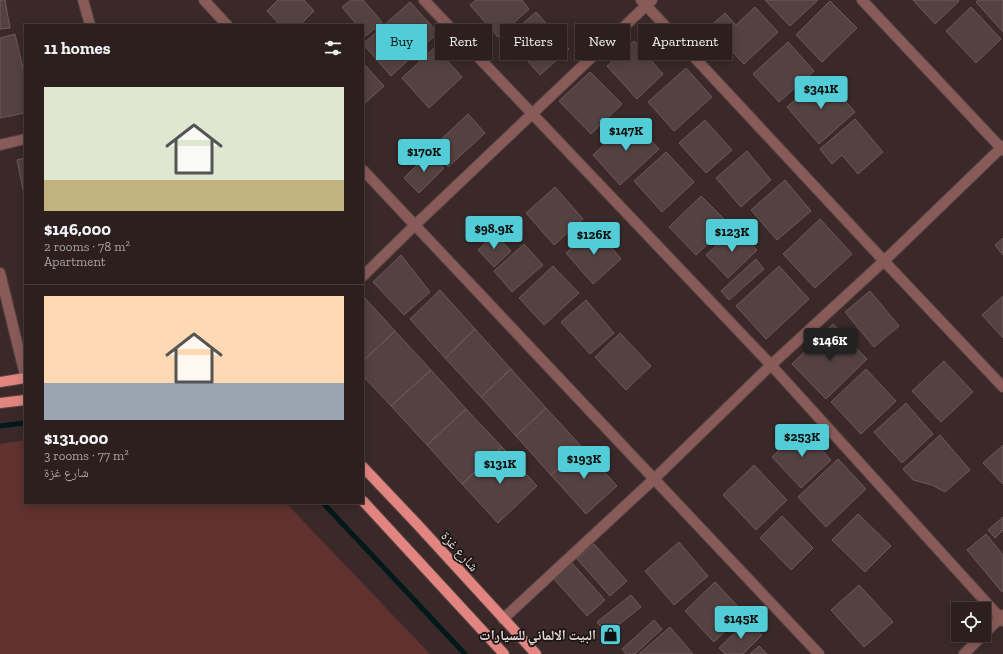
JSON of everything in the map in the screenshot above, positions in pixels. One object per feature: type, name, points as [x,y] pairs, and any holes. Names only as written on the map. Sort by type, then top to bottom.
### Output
[{"type":"main road","points":[[0,382],[24,378]]},
{"type":"main road","points":[[0,403],[24,400]]},
{"type":"main road","name":"شارع غزة","points":[[364,468],[536,654]]},
{"type":"main road","points":[[364,502],[504,654]]},
{"type":"street","points":[[83,0],[90,24]]},
{"type":"street","points":[[204,0],[226,24]]},
{"type":"street","points":[[424,0],[771,365],[1002,618],[991,628]]},
{"type":"street","points":[[503,619],[654,479],[771,365],[884,261],[1002,148],[862,0]]},
{"type":"street","points":[[364,275],[646,2],[884,261],[1003,387]]},
{"type":"street","points":[[0,145],[24,139]]},
{"type":"street","points":[[364,171],[414,226],[819,654]]},
{"type":"street","points":[[0,273],[24,371]]},
{"type":"street","points":[[964,654],[976,642]]},
{"type":"shaded area","points":[[24,440],[24,504],[287,504],[430,654],[0,654],[0,444]]},
{"type":"building","points":[[0,0],[5,0],[10,28],[0,29]]},
{"type":"building","points":[[278,0],[304,0],[314,11],[301,24],[279,24],[267,11]]},
{"type":"building","points":[[351,0],[363,0],[382,22],[376,24],[376,27],[366,36],[364,33],[364,24],[356,24],[342,7]]},
{"type":"building","points":[[476,0],[522,0],[529,9],[512,24],[500,24],[500,35],[498,37],[492,30],[492,24],[487,24],[470,5]]},
{"type":"building","points":[[765,0],[818,0],[790,26]]},
{"type":"building","points":[[913,0],[958,0],[959,1],[935,24]]},
{"type":"building","points":[[978,0],[1003,0],[1003,32],[976,2]]},
{"type":"building","points":[[830,1],[857,28],[822,62],[796,35]]},
{"type":"building","points":[[410,2],[435,30],[435,36],[427,43],[427,24],[385,24]]},
{"type":"building","points":[[755,7],[778,32],[744,64],[732,51],[732,24],[713,24],[725,13],[736,25]]},
{"type":"building","points":[[971,7],[1001,39],[976,63],[946,31]]},
{"type":"building","points":[[536,12],[547,24],[522,24]]},
{"type":"building","points":[[376,32],[376,59],[364,45],[364,43]]},
{"type":"building","points":[[15,34],[24,73],[24,113],[0,118],[0,38]]},
{"type":"building","points":[[634,41],[638,46],[638,60],[651,60],[663,74],[637,99],[607,66],[613,60],[630,60],[630,45]]},
{"type":"building","points":[[788,42],[814,71],[779,102],[753,74]]},
{"type":"building","points":[[435,47],[435,60],[447,60],[462,77],[429,108],[402,78],[421,60],[427,60],[427,55]]},
{"type":"building","points":[[377,60],[408,60],[391,76]]},
{"type":"building","points":[[527,60],[557,60],[540,75]]},
{"type":"building","points":[[364,64],[384,86],[364,104]]},
{"type":"building","points":[[686,68],[712,97],[674,131],[648,102]]},
{"type":"building","points":[[590,72],[622,104],[591,134],[559,101]]},
{"type":"building","points":[[823,76],[855,112],[819,144],[787,107]]},
{"type":"building","points":[[468,114],[485,133],[448,167],[431,149]]},
{"type":"building","points":[[855,119],[883,152],[858,174],[842,155],[832,164],[820,149]]},
{"type":"building","points":[[631,120],[659,149],[620,185],[593,155]]},
{"type":"building","points":[[705,120],[732,150],[706,173],[679,143]]},
{"type":"building","points":[[747,151],[771,180],[741,207],[716,178]]},
{"type":"building","points":[[666,152],[694,182],[662,212],[634,181]]},
{"type":"building","points":[[429,153],[444,168],[419,193],[404,178]]},
{"type":"building","points":[[24,158],[24,194],[17,160]]},
{"type":"building","points":[[785,180],[811,211],[777,240],[751,210]]},
{"type":"building","points":[[555,187],[583,219],[554,245],[526,213]]},
{"type":"building","points":[[701,196],[729,224],[696,255],[669,227]]},
{"type":"building","points":[[820,219],[852,254],[815,288],[783,254]]},
{"type":"building","points":[[736,227],[757,250],[728,278],[706,255]]},
{"type":"building","points":[[595,228],[621,259],[593,284],[566,253]]},
{"type":"building","points":[[495,234],[511,251],[494,267],[478,250]]},
{"type":"building","points":[[1003,238],[1003,255],[995,245]]},
{"type":"building","points":[[524,244],[543,265],[512,292],[494,271]]},
{"type":"building","points":[[401,255],[430,292],[404,315],[373,282]]},
{"type":"building","points":[[756,259],[764,269],[729,300],[721,291]]},
{"type":"building","points":[[553,266],[579,293],[544,325],[519,298]]},
{"type":"building","points":[[779,266],[809,299],[766,339],[736,306]]},
{"type":"building","points":[[440,290],[475,329],[445,358],[410,319]]},
{"type":"building","points":[[870,291],[899,326],[874,347],[845,312]]},
{"type":"building","points":[[1003,296],[1003,338],[982,315]]},
{"type":"building","points":[[364,297],[395,331],[364,360]]},
{"type":"building","points":[[586,300],[614,333],[590,354],[561,322]]},
{"type":"building","points":[[833,324],[867,359],[826,399],[792,364]]},
{"type":"building","points":[[475,329],[511,369],[481,397],[445,358]]},
{"type":"building","points":[[395,331],[431,370],[391,406],[364,377],[364,360]]},
{"type":"building","points":[[620,333],[651,366],[626,390],[595,357]]},
{"type":"building","points":[[944,361],[973,392],[941,422],[912,391]]},
{"type":"building","points":[[511,369],[546,408],[516,436],[481,397]]},
{"type":"building","points":[[866,369],[896,401],[861,434],[831,402]]},
{"type":"building","points":[[431,370],[466,409],[427,445],[391,406]]},
{"type":"building","points":[[906,403],[933,434],[902,463],[874,432]]},
{"type":"building","points":[[546,408],[582,447],[551,475],[516,436]]},
{"type":"building","points":[[466,409],[502,447],[462,484],[427,445]]},
{"type":"building","points":[[802,428],[831,460],[801,488],[772,457]]},
{"type":"building","points":[[940,435],[970,470],[945,492],[932,485],[913,480],[903,469]]},
{"type":"building","points":[[1003,445],[1003,484],[983,463]]},
{"type":"building","points":[[502,447],[537,486],[498,523],[462,484]]},
{"type":"building","points":[[582,447],[617,486],[586,514],[551,475]]},
{"type":"building","points":[[838,459],[866,489],[826,527],[798,497]]},
{"type":"building","points":[[754,465],[787,500],[756,530],[723,495]]},
{"type":"building","points":[[858,514],[891,546],[865,572],[832,540]]},
{"type":"building","points":[[782,516],[813,548],[791,570],[760,538]]},
{"type":"building","points":[[1003,517],[1003,530],[995,538],[988,530]]},
{"type":"building","points":[[986,534],[1003,555],[1002,592],[967,550]]},
{"type":"building","points":[[679,542],[708,576],[674,605],[645,571]]},
{"type":"building","points":[[594,544],[627,581],[610,596],[577,559]]},
{"type":"building","points":[[571,562],[605,600],[587,616],[553,578]]},
{"type":"building","points":[[715,582],[744,613],[714,642],[685,611]]},
{"type":"building","points":[[859,585],[893,622],[864,647],[831,610]]},
{"type":"building","points":[[631,595],[641,607],[607,634],[597,622]]},
{"type":"building","points":[[654,620],[662,629],[635,654],[626,654],[622,649]]},
{"type":"building","points":[[747,621],[762,635],[743,654],[725,654],[719,648]]},
{"type":"building","points":[[670,627],[693,654],[639,654]]},
{"type":"building","points":[[759,646],[767,654],[750,654]]},
{"type":"waterway","points":[[0,426],[24,423]]},
{"type":"waterway","points":[[324,504],[465,654]]},
{"type":"place","name":"البيت الالماني للسيارات","points":[[611,635]]}]
